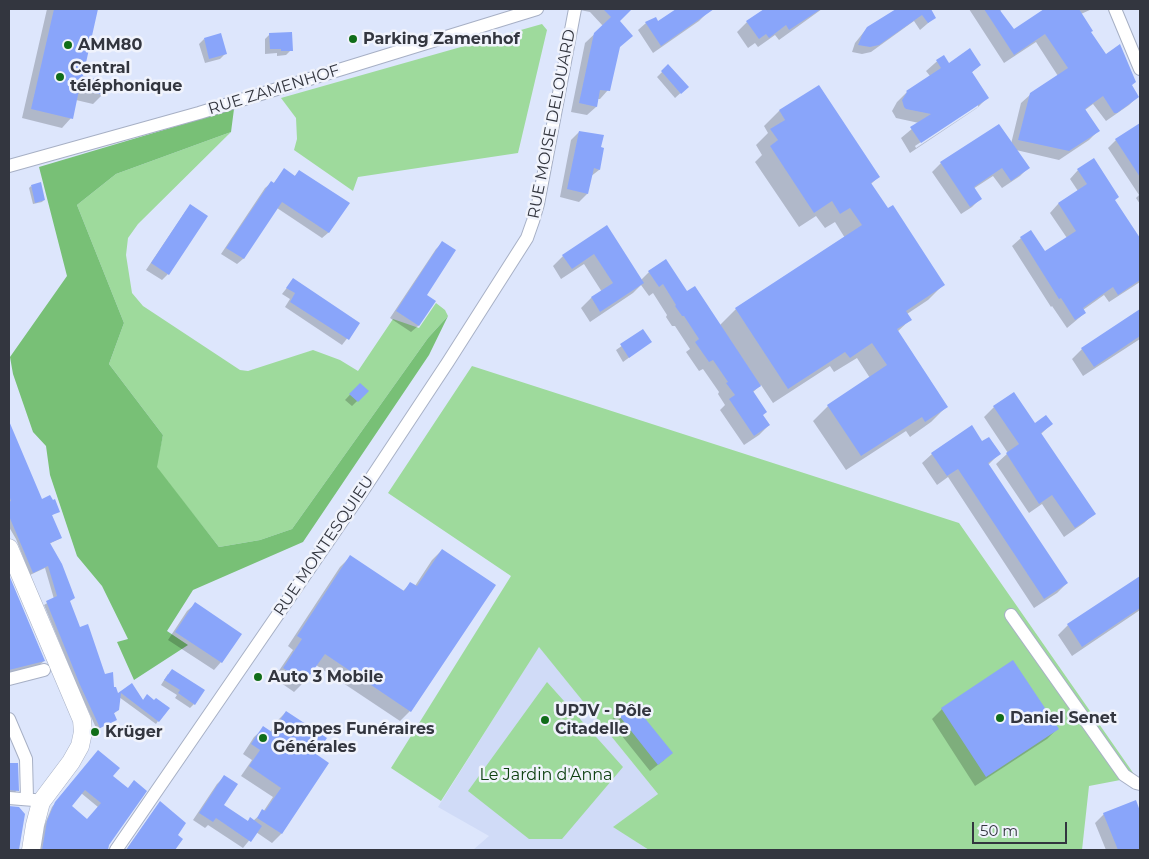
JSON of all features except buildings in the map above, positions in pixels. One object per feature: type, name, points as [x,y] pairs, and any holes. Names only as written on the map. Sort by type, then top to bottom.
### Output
[{"type":"street","name":"RUE ZAMENHOF","points":[[9,166],[221,106],[537,9]]},
{"type":"street","name":"RUE MOISE DELOUARD","points":[[527,238],[538,204],[575,9]]},
{"type":"street","points":[[1116,9],[1140,69]]},
{"type":"street","name":"RUE MONTESQUIEU","points":[[116,850],[360,494],[448,362],[527,238]]},
{"type":"street","points":[[9,548],[82,720],[83,732],[80,746],[71,762],[34,800]]},
{"type":"street","points":[[1011,616],[1124,775],[1140,784]]},
{"type":"street","points":[[9,679],[44,670]]},
{"type":"street","points":[[9,719],[26,759],[34,800],[31,850]]},
{"type":"street","points":[[9,798],[34,800]]},
{"type":"shaded area","name":"UPJV - Pôle Citadelle","points":[[539,646],[658,794],[614,827],[649,850],[473,850],[489,836],[438,807]]},
{"type":"green space","points":[[542,24],[547,30],[518,153],[358,177],[353,191],[294,150],[297,139],[296,118],[281,98]]},
{"type":"green space","points":[[234,109],[231,132],[116,174],[77,205],[124,323],[109,364],[163,435],[157,467],[219,547],[260,540],[292,529],[428,338],[448,316],[429,355],[303,542],[193,590],[167,631],[188,645],[134,680],[117,642],[128,639],[102,586],[77,556],[50,475],[46,446],[33,432],[13,374],[10,357],[67,276],[39,167]]},
{"type":"green space","points":[[231,132],[138,224],[128,238],[126,255],[132,293],[143,306],[240,370],[248,371],[313,350],[340,360],[358,371],[393,319],[419,328],[436,303],[445,310],[448,316],[428,338],[292,529],[260,540],[219,547],[156,467],[163,435],[109,364],[124,323],[77,205],[116,174]]},
{"type":"green space","points":[[472,366],[959,523],[1136,777],[1089,786],[1082,850],[649,850],[613,827],[658,794],[539,647],[441,801],[391,768],[511,576],[388,493]]},
{"type":"green space","name":"Le Jardin d'Anna","points":[[547,682],[623,767],[562,839],[529,839],[468,791]]},
{"type":"place","name":"Parking Zamenhof","points":[[353,39]]},
{"type":"place","name":"AMM80","points":[[68,45]]},
{"type":"place","name":"Central téléphonique","points":[[60,77]]},
{"type":"place","name":"Auto 3 Mobile","points":[[258,677]]},
{"type":"place","name":"Daniel Senet","points":[[1000,718]]},
{"type":"place","name":"UPJV - Pôle Citadelle","points":[[545,720]]},
{"type":"place","name":"Krüger","points":[[95,732]]},
{"type":"place","name":"Pompes Funéraires Générales","points":[[263,738]]}]
